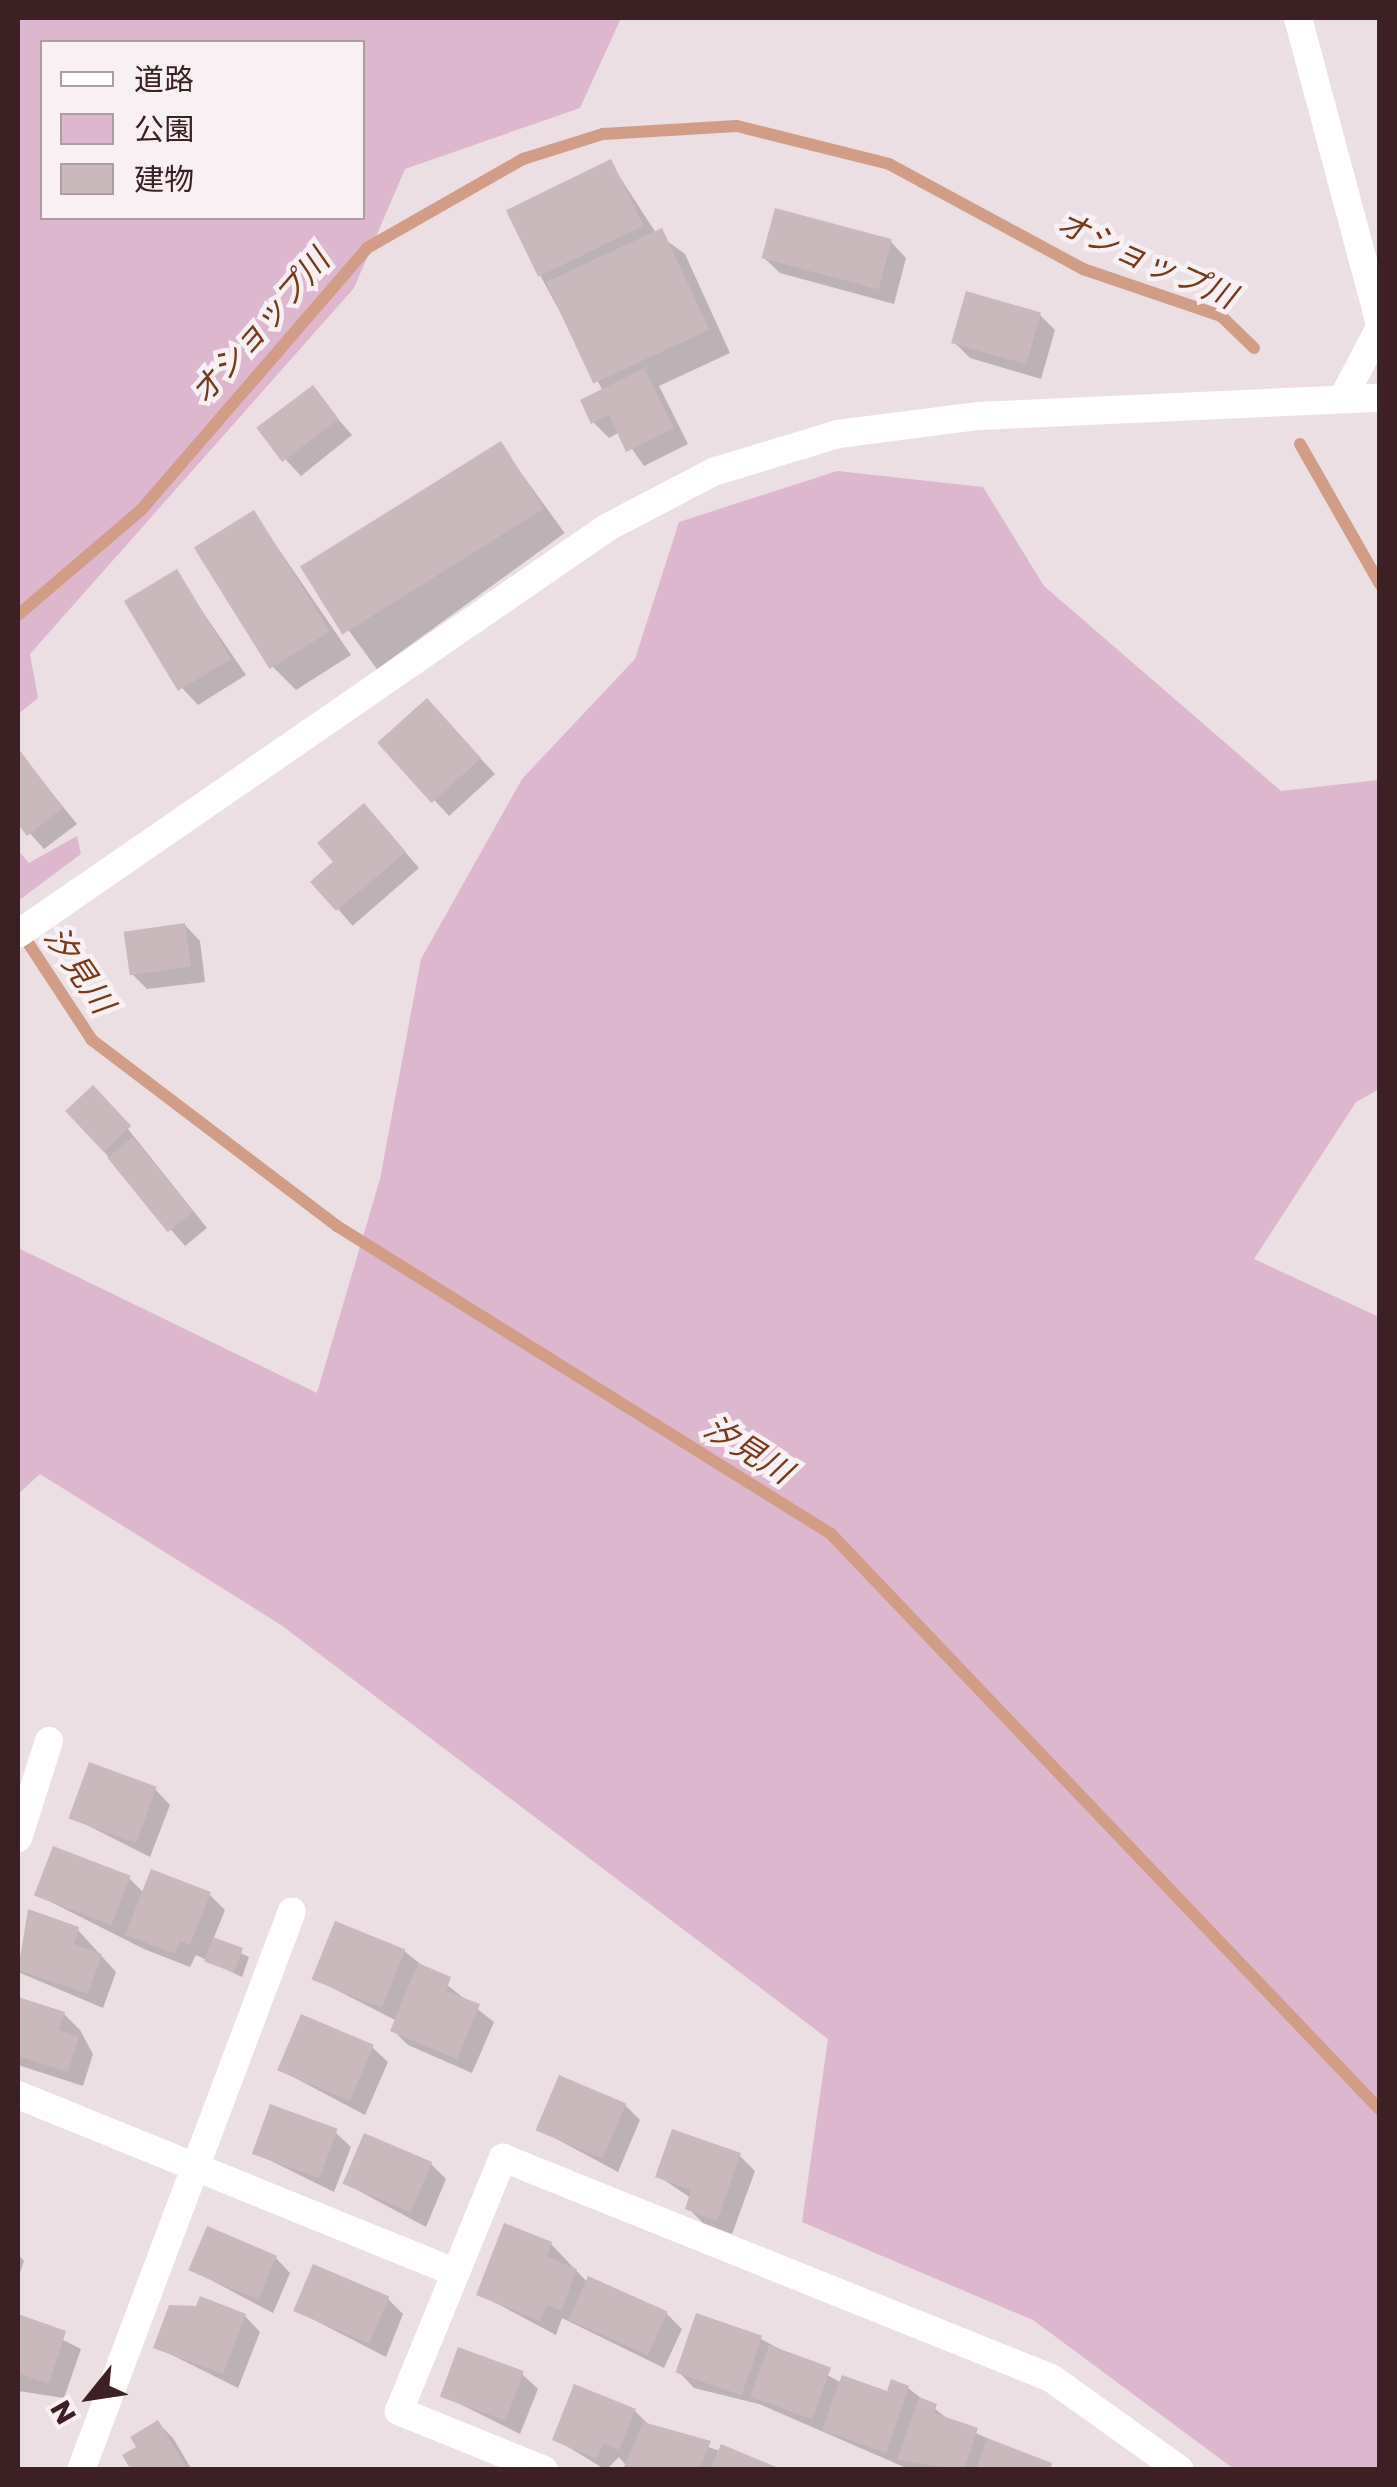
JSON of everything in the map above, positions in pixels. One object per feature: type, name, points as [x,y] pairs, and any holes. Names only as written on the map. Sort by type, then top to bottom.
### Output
[{"type":"street","points":[[1298,18],[1380,326],[1344,396]]},
{"type":"street","points":[[28,928],[608,527],[713,472],[838,434],[980,416],[1344,396],[1380,398]]},
{"type":"street","points":[[18,1838],[49,1741]]},
{"type":"street","points":[[81,2470],[292,1911]]},
{"type":"street","points":[[18,2095],[450,2270]]},
{"type":"street","points":[[544,2470],[399,2411],[450,2270],[503,2158],[1051,2378],[1180,2470]]},
{"type":"green space","points":[[18,18],[621,18],[580,108],[405,169],[354,288],[30,654],[38,698],[18,714]]},
{"type":"green space","points":[[837,471],[983,487],[1044,586],[1281,791],[1379,780],[1379,1089],[1356,1102],[1254,1259],[1379,1317],[1379,2469],[1234,2469],[1033,2320],[802,2222],[828,2039],[281,1625],[40,1474],[18,1494],[18,1248],[317,1393],[380,1179],[421,959],[522,779],[635,659],[679,522]]},
{"type":"green space","points":[[77,836],[81,854],[18,901],[18,850],[29,863]]},
{"type":"building","points":[[611,159],[643,226],[538,277],[506,210]]},
{"type":"building","points":[[775,208],[892,239],[878,290],[762,258]]},
{"type":"building","points":[[662,228],[709,330],[593,384],[546,282]]},
{"type":"building","points":[[966,291],[1041,312],[1026,364],[951,343]]},
{"type":"building","points":[[644,368],[674,428],[626,452],[609,415],[591,424],[580,400]]},
{"type":"building","points":[[313,385],[339,419],[282,462],[256,428]]},
{"type":"building","points":[[501,441],[543,509],[342,634],[300,567]]},
{"type":"building","points":[[254,510],[330,631],[270,669],[194,548]]},
{"type":"building","points":[[177,569],[231,659],[178,691],[124,601]]},
{"type":"building","points":[[427,698],[481,758],[431,803],[377,743]]},
{"type":"building","points":[[18,748],[63,808],[27,836],[18,824]]},
{"type":"building","points":[[364,803],[406,852],[336,911],[310,882],[333,862],[317,843]]},
{"type":"building","points":[[185,923],[191,967],[130,975],[124,932]]},
{"type":"building","points":[[93,1085],[131,1126],[103,1152],[65,1111]]},
{"type":"building","points":[[133,1137],[193,1212],[168,1232],[107,1158]]},
{"type":"building","points":[[89,1762],[157,1787],[136,1843],[68,1818]]},
{"type":"building","points":[[53,1846],[130,1876],[111,1925],[34,1895]]},
{"type":"building","points":[[151,1869],[211,1892],[190,1945],[180,1941],[175,1954],[125,1935]]},
{"type":"building","points":[[28,1909],[79,1927],[74,1945],[102,1954],[88,1994],[18,1970]]},
{"type":"building","points":[[335,1921],[405,1949],[382,2008],[311,1979]]},
{"type":"building","points":[[213,1937],[243,1948],[234,1972],[204,1961]]},
{"type":"building","points":[[418,1963],[451,1977],[446,1991],[480,2004],[457,2059],[390,2031]]},
{"type":"building","points":[[18,1997],[65,2012],[59,2030],[79,2037],[68,2072],[18,2056]]},
{"type":"building","points":[[301,2014],[374,2045],[350,2101],[277,2070]]},
{"type":"building","points":[[559,2075],[626,2104],[603,2159],[536,2130]]},
{"type":"building","points":[[270,2104],[338,2129],[320,2178],[252,2154]]},
{"type":"building","points":[[672,2129],[741,2153],[717,2221],[685,2209],[691,2190],[655,2177]]},
{"type":"building","points":[[364,2133],[432,2162],[411,2213],[343,2184]]},
{"type":"building","points":[[504,2223],[552,2242],[547,2257],[577,2269],[561,2311],[547,2305],[540,2321],[476,2295]]},
{"type":"building","points":[[207,2226],[277,2256],[258,2300],[188,2270]]},
{"type":"building","points":[[313,2264],[389,2296],[369,2343],[293,2311]]},
{"type":"building","points":[[588,2276],[667,2311],[648,2355],[568,2320]]},
{"type":"building","points":[[200,2296],[246,2314],[223,2374],[153,2348],[169,2305],[196,2306]]},
{"type":"building","points":[[696,2313],[762,2336],[742,2395],[675,2373]]},
{"type":"building","points":[[18,2314],[66,2331],[49,2384],[21,2374],[18,2383]]},
{"type":"building","points":[[769,2345],[831,2368],[812,2419],[750,2397]]},
{"type":"building","points":[[458,2347],[524,2371],[506,2421],[440,2397]]},
{"type":"building","points":[[842,2375],[887,2391],[891,2379],[909,2386],[886,2453],[822,2430]]},
{"type":"building","points":[[574,2384],[636,2409],[619,2450],[603,2443],[597,2459],[552,2440]]},
{"type":"building","points":[[919,2397],[937,2404],[934,2413],[978,2428],[964,2470],[897,2460]]},
{"type":"building","points":[[158,2420],[188,2470],[131,2470],[122,2455],[136,2447],[130,2437]]},
{"type":"building","points":[[643,2422],[711,2441],[699,2470],[624,2467]]},
{"type":"building","points":[[987,2438],[1052,2463],[1050,2470],[976,2470]]},
{"type":"building","points":[[721,2444],[781,2469],[781,2470],[710,2470]]},
{"type":"waterway","name":"オショップ川","points":[[18,615],[142,509],[367,248],[523,159],[603,134],[737,126],[889,164],[1083,269],[1221,316],[1254,348]]},
{"type":"waterway","name":"オショップ川","points":[[1300,444],[1380,584]]},
{"type":"waterway","name":"汐見川","points":[[19,929],[92,1040],[337,1226],[831,1534],[1380,2110]]}]
